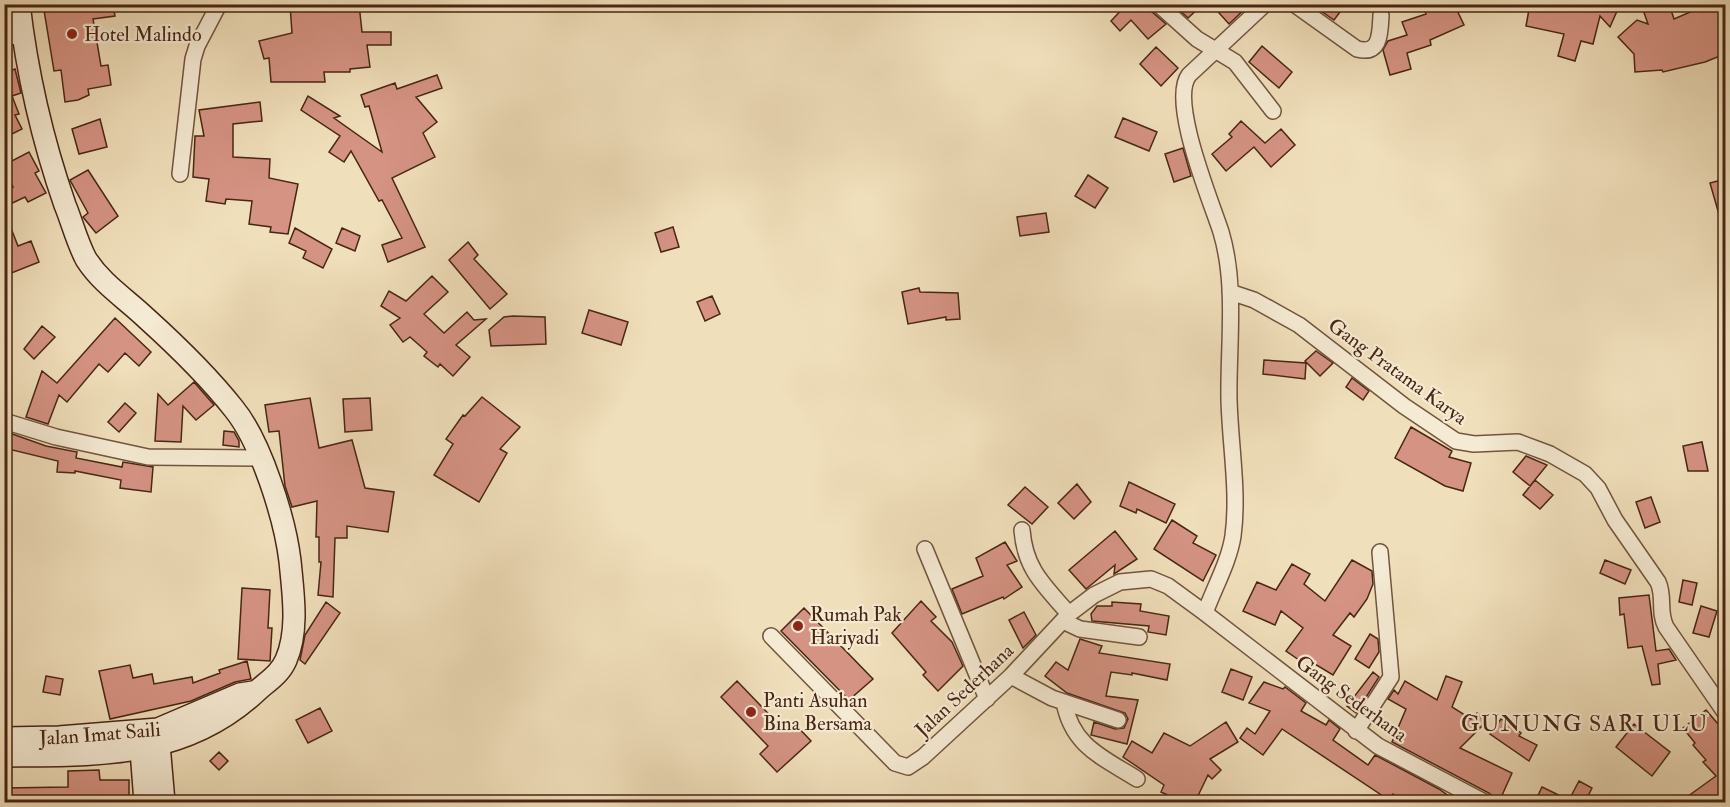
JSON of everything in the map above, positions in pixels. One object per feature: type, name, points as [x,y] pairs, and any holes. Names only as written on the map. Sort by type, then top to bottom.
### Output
[{"type":"main road","points":[[19,4],[14,37],[49,155],[84,256],[107,285],[145,316],[236,410],[249,432],[280,507],[288,549],[294,613],[291,642],[286,659],[274,677],[256,692],[240,694],[150,739]]},
{"type":"main road","name":"Jalan Imat Saili","points":[[4,738],[150,739]]},
{"type":"main road","name":"Jalan Imat Saili","points":[[4,756],[120,753],[150,739]]},
{"type":"main road","name":"Jalan Imat Saili","points":[[145,802],[143,774],[150,739]]},
{"type":"main road","name":"Jalan Imat Saili","points":[[150,739],[164,802]]},
{"type":"street","points":[[180,174],[193,59],[197,46],[219,4]]},
{"type":"street","points":[[1158,4],[1197,39],[1235,62],[1273,111]]},
{"type":"street","points":[[1205,613],[1228,555],[1235,508],[1229,401],[1230,292],[1221,232],[1195,156],[1182,91],[1189,75],[1265,4]]},
{"type":"street","points":[[1294,4],[1363,51],[1377,45],[1381,15]]},
{"type":"street","name":"Gang Pratama Karya","points":[[1230,292],[1254,300],[1299,325],[1449,438],[1474,444],[1506,442],[1529,445],[1590,478],[1615,520],[1658,582],[1662,594],[1661,615],[1666,627],[1725,714]]},
{"type":"street","points":[[4,421],[66,440],[148,457],[259,458]]},
{"type":"street","points":[[1022,530],[1027,561],[1066,617],[1080,630],[1139,637]]},
{"type":"street","points":[[925,549],[987,699]]},
{"type":"street","points":[[1356,731],[1391,677],[1380,552]]},
{"type":"street","name":"Jalan Sederhana","points":[[771,636],[887,755],[902,766],[915,764],[1011,676],[1066,617],[1094,595],[1131,579],[1151,579],[1168,586],[1205,613]]},
{"type":"street","name":"Gang Sederhana","points":[[1205,613],[1356,731],[1409,764],[1484,802]]},
{"type":"street","points":[[1011,676],[1064,702],[1118,720]]},
{"type":"street","points":[[1064,702],[1068,723],[1080,740],[1137,779]]},
{"type":"building","name":"Hotel Malindo","points":[[43,4],[113,4],[115,16],[93,19],[101,66],[108,65],[111,85],[88,89],[89,95],[65,102],[61,70],[54,71]]},
{"type":"building","points":[[359,4],[362,32],[391,32],[391,45],[367,45],[370,67],[350,69],[350,72],[324,72],[325,82],[271,82],[269,58],[264,59],[259,41],[292,33],[290,5]]},
{"type":"building","points":[[1127,4],[1149,4],[1151,11],[1166,24],[1148,39],[1131,20],[1120,31],[1111,21]]},
{"type":"building","points":[[1173,4],[1203,4],[1188,18]]},
{"type":"building","points":[[1211,4],[1250,4],[1229,24]]},
{"type":"building","points":[[1311,4],[1346,4],[1334,20]]},
{"type":"building","points":[[1425,4],[1454,4],[1464,25],[1430,40],[1431,45],[1407,53],[1411,69],[1390,75],[1383,50],[1388,41],[1407,35],[1402,22],[1426,14],[1424,10],[1428,8]]},
{"type":"building","points":[[1530,4],[1603,4],[1617,11],[1610,27],[1600,16],[1593,44],[1581,41],[1575,61],[1558,56],[1564,34],[1526,26]]},
{"type":"building","points":[[1641,4],[1669,4],[1674,19],[1709,4],[1725,4],[1725,54],[1705,62],[1663,72],[1662,70],[1635,72],[1634,54],[1618,37],[1637,20],[1648,24]]},
{"type":"building","points":[[1262,46],[1292,72],[1279,88],[1249,62]]},
{"type":"building","points":[[1156,47],[1178,68],[1161,86],[1140,64]]},
{"type":"building","points":[[15,69],[21,93],[12,96],[19,114],[15,115],[22,129],[4,138],[4,73]]},
{"type":"building","points":[[437,75],[442,88],[416,97],[437,122],[423,133],[435,157],[392,178],[425,247],[388,262],[382,245],[402,238],[382,200],[379,201],[351,151],[344,162],[329,152],[340,136],[301,110],[308,96],[340,116],[334,118],[382,152],[369,106],[365,107],[361,95],[395,83],[397,89]]},
{"type":"building","points":[[260,102],[262,121],[233,124],[233,157],[270,159],[269,178],[298,184],[288,234],[270,232],[271,227],[249,224],[252,201],[226,199],[225,204],[206,201],[209,179],[193,177],[195,136],[204,136],[199,110]]},
{"type":"building","points":[[1123,118],[1157,132],[1149,151],[1115,137]]},
{"type":"building","points":[[100,119],[107,147],[79,154],[72,129]]},
{"type":"building","points":[[1241,121],[1265,143],[1281,129],[1295,145],[1271,167],[1254,147],[1226,171],[1212,154],[1232,137],[1229,134]]},
{"type":"building","points":[[1183,148],[1191,176],[1174,182],[1165,154]]},
{"type":"building","points":[[29,152],[39,171],[35,173],[46,193],[28,202],[25,197],[4,207],[4,191],[13,187],[4,165]]},
{"type":"building","points":[[88,170],[118,216],[96,233],[83,217],[88,213],[70,180]]},
{"type":"building","points":[[1088,175],[1108,188],[1095,208],[1075,196]]},
{"type":"building","points":[[1725,179],[1725,224],[1722,225],[1710,183]]},
{"type":"building","points":[[5,213],[18,246],[31,241],[39,262],[4,276]]},
{"type":"building","points":[[1046,213],[1049,232],[1020,236],[1017,217]]},
{"type":"building","points":[[673,227],[679,247],[661,252],[655,233]]},
{"type":"building","points":[[295,228],[332,249],[323,268],[303,258],[306,251],[289,243]]},
{"type":"building","points":[[342,228],[360,236],[355,251],[336,243]]},
{"type":"building","points":[[468,242],[478,255],[474,259],[507,294],[490,309],[449,260]]},
{"type":"building","points":[[432,276],[448,292],[424,314],[444,333],[467,312],[474,320],[486,319],[456,345],[470,357],[453,376],[440,364],[438,367],[424,356],[427,352],[410,337],[403,342],[390,325],[400,318],[381,306],[389,291],[406,301]]},
{"type":"building","points":[[919,288],[920,292],[958,293],[960,319],[946,320],[946,317],[908,324],[902,292]]},
{"type":"building","points":[[712,296],[720,314],[705,321],[697,302]]},
{"type":"building","points":[[589,310],[628,322],[621,345],[582,333]]},
{"type":"building","points":[[504,317],[545,317],[546,344],[491,346],[489,330]]},
{"type":"building","points":[[115,318],[151,352],[139,366],[125,353],[108,372],[99,364],[67,402],[59,395],[48,424],[26,417],[42,371],[57,383]]},
{"type":"building","points":[[42,326],[55,337],[34,359],[24,349]]},
{"type":"building","points":[[1316,351],[1333,363],[1320,376],[1305,361]]},
{"type":"building","points":[[1264,360],[1306,363],[1305,379],[1263,374]]},
{"type":"building","points":[[1352,378],[1369,391],[1363,400],[1346,387]]},
{"type":"building","points":[[194,382],[214,405],[196,420],[183,406],[181,442],[155,441],[158,394],[168,405]]},
{"type":"building","points":[[482,397],[520,427],[500,449],[507,453],[479,502],[434,475],[453,444],[446,439],[463,415],[465,416]]},
{"type":"building","points":[[310,398],[319,448],[352,440],[365,488],[394,492],[388,532],[347,526],[347,538],[335,538],[333,597],[318,595],[321,562],[319,562],[319,537],[316,537],[317,501],[292,507],[285,486],[279,431],[269,432],[265,405]]},
{"type":"building","points":[[370,398],[372,430],[345,432],[343,399]]},
{"type":"building","points":[[125,403],[136,413],[119,432],[108,422]]},
{"type":"building","points":[[1411,427],[1452,451],[1449,457],[1471,463],[1463,491],[1445,486],[1395,458]]},
{"type":"building","points":[[4,431],[46,446],[77,452],[76,458],[122,467],[123,462],[153,467],[151,492],[120,488],[121,480],[75,471],[75,473],[57,472],[58,461],[4,448]]},
{"type":"building","points":[[224,431],[234,432],[239,441],[239,447],[223,445]]},
{"type":"building","points":[[1702,442],[1708,471],[1688,471],[1683,446]]},
{"type":"building","points":[[1526,456],[1547,465],[1530,486],[1513,472]]},
{"type":"building","points":[[1535,480],[1553,495],[1540,509],[1523,495]]},
{"type":"building","points":[[1129,482],[1175,504],[1166,523],[1137,509],[1136,513],[1120,506]]},
{"type":"building","points":[[1077,484],[1091,502],[1074,519],[1058,503]]},
{"type":"building","points":[[1025,487],[1048,507],[1032,524],[1008,505]]},
{"type":"building","points":[[1651,497],[1660,522],[1645,528],[1636,502]]},
{"type":"building","points":[[1172,520],[1197,536],[1193,543],[1216,555],[1203,581],[1154,549]]},
{"type":"building","points":[[1115,531],[1137,559],[1114,574],[1115,565],[1086,589],[1069,570]]},
{"type":"building","points":[[1005,542],[1017,561],[1007,565],[1022,587],[1004,599],[1003,597],[962,614],[952,589],[983,576],[976,558]]},
{"type":"building","points":[[1352,560],[1372,571],[1373,584],[1367,599],[1354,617],[1350,613],[1333,635],[1351,646],[1333,675],[1305,658],[1302,662],[1286,651],[1303,628],[1281,611],[1275,625],[1243,611],[1257,582],[1276,590],[1292,564],[1310,574],[1304,584],[1325,601]]},
{"type":"building","points":[[1605,560],[1631,570],[1625,584],[1600,573]]},
{"type":"building","points":[[1683,580],[1697,583],[1692,605],[1679,602]]},
{"type":"building","points":[[242,588],[270,590],[268,628],[272,628],[270,661],[238,659]]},
{"type":"building","points":[[1649,595],[1656,651],[1669,649],[1676,660],[1658,664],[1660,684],[1652,685],[1642,646],[1628,648],[1624,614],[1620,615],[1619,598]]},
{"type":"building","points":[[921,601],[936,617],[931,621],[952,642],[963,666],[938,691],[923,675],[926,672],[892,633]]},
{"type":"building","points":[[326,602],[340,613],[305,664],[300,660],[305,635]]},
{"type":"building","points":[[1112,602],[1141,604],[1140,611],[1169,616],[1166,635],[1148,632],[1149,626],[1092,621],[1091,614],[1097,606],[1112,606]]},
{"type":"building","points":[[1701,606],[1717,611],[1709,637],[1693,633]]},
{"type":"building","points":[[804,608],[873,679],[849,700],[781,631]]},
{"type":"building","points":[[1024,612],[1036,635],[1023,648],[1009,620]]},
{"type":"building","points":[[1370,634],[1378,639],[1379,652],[1369,668],[1355,659]]},
{"type":"building","points":[[1080,639],[1102,646],[1099,653],[1170,664],[1167,680],[1132,673],[1132,675],[1111,672],[1106,696],[1138,700],[1127,744],[1091,735],[1094,722],[1115,729],[1124,728],[1128,719],[1125,713],[1067,693],[1045,676],[1056,662],[1068,670]]},
{"type":"building","points":[[247,661],[251,679],[235,682],[191,701],[110,719],[99,671],[130,665],[133,678],[152,674],[154,684],[192,677],[193,683],[220,673],[219,670]]},
{"type":"building","points":[[1231,669],[1252,677],[1243,700],[1222,692]]},
{"type":"building","points":[[1373,672],[1379,677],[1356,713],[1347,706]]},
{"type":"building","points":[[46,676],[63,679],[60,695],[43,692]]},
{"type":"building","points":[[1446,676],[1462,682],[1452,707],[1471,719],[1477,713],[1486,722],[1460,748],[1512,773],[1499,802],[1489,793],[1392,742],[1406,709],[1388,699],[1394,690],[1398,694],[1405,681],[1437,700]]},
{"type":"building","points":[[737,681],[785,731],[794,723],[811,741],[777,772],[760,754],[768,746],[721,697]]},
{"type":"building","points":[[1264,682],[1283,689],[1285,687],[1306,703],[1301,711],[1326,725],[1329,720],[1340,729],[1333,740],[1368,765],[1375,755],[1439,789],[1457,802],[1404,802],[1393,794],[1389,800],[1282,729],[1263,755],[1240,738],[1247,728],[1255,734],[1270,711],[1249,703]]},
{"type":"building","points":[[320,708],[332,731],[308,743],[296,720]]},
{"type":"building","points":[[1706,710],[1725,732],[1725,797],[1719,802],[1680,802],[1716,776],[1703,762],[1706,760],[1693,745],[1695,743],[1683,728]]},
{"type":"building","points":[[1501,719],[1521,733],[1519,736],[1537,745],[1529,761],[1490,734]]},
{"type":"building","points":[[1226,722],[1238,742],[1210,759],[1221,770],[1212,779],[1208,775],[1195,802],[1183,802],[1161,792],[1164,785],[1123,757],[1132,741],[1152,753],[1164,733],[1190,746]]},
{"type":"building","points":[[1634,724],[1670,752],[1652,776],[1616,747]]},
{"type":"building","points":[[219,752],[228,761],[219,770],[210,761]]},
{"type":"building","points":[[99,770],[100,780],[129,780],[129,802],[4,802],[4,788],[68,787],[68,771]]},
{"type":"building","points":[[1579,781],[1592,788],[1585,802],[1570,798]]},
{"type":"building","points":[[1542,787],[1573,802],[1535,802]]},
{"type":"place","name":"Hotel Malindo","points":[[72,34]]},
{"type":"place","name":"Rumah Pak Hariyadi","points":[[798,626]]},
{"type":"place","name":"Panti Asuhan Bina Bersama","points":[[751,712]]},
{"type":"district","name":"GUNUNG SARI ULU","points":[[1585,723]]}]
